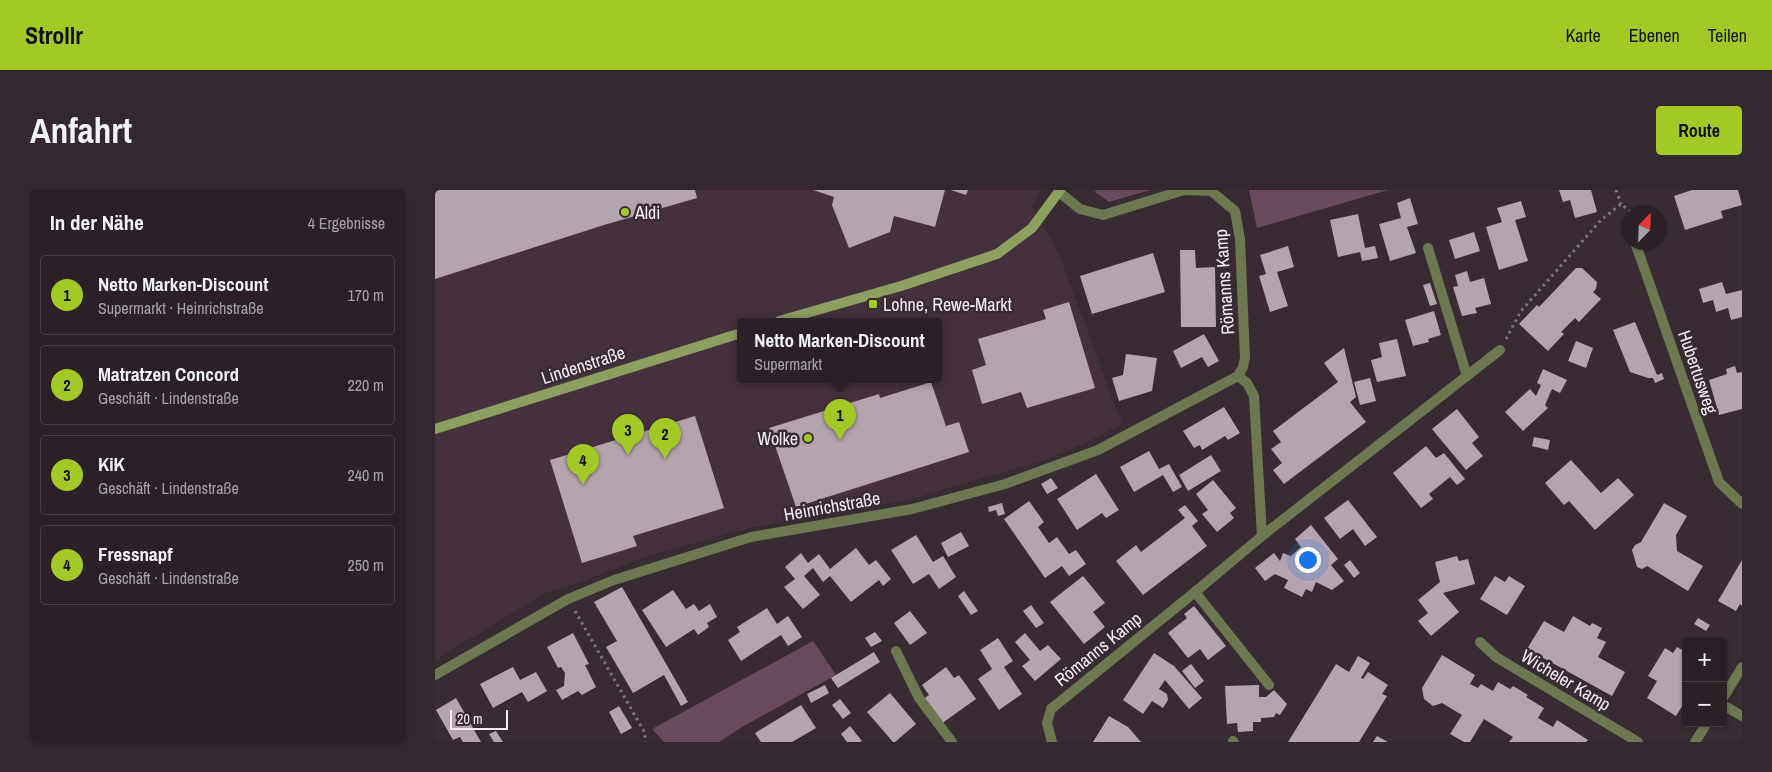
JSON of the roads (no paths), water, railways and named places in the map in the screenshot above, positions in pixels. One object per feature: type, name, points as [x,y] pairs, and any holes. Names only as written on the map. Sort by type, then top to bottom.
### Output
[{"type":"street","name":"Römanns Kamp","points":[[1060,191],[1080,210],[1103,215],[1184,190],[1211,191],[1235,211],[1240,239],[1245,358],[1238,376]]},
{"type":"street","points":[[789,318],[901,286],[997,254],[1032,228],[1060,191]]},
{"type":"street","points":[[1428,248],[1467,376]]},
{"type":"street","name":"Hubertusweg","points":[[1639,250],[1719,482],[1742,504]]},
{"type":"street","name":"Lindenstraße","points":[[435,429],[737,334]]},
{"type":"street","name":"Römanns Kamp","points":[[1052,742],[1047,724],[1051,708],[1262,536],[1500,350]]},
{"type":"street","points":[[1238,376],[1247,383],[1254,396],[1262,536]]},
{"type":"street","name":"Heinrichstraße","points":[[435,675],[568,599],[614,580],[751,537],[912,509],[1005,484],[1098,450],[1238,376]]},
{"type":"street","points":[[1195,592],[1269,685]]},
{"type":"street","name":"Wicheler Kamp","points":[[1480,642],[1496,657],[1638,742]]},
{"type":"street","points":[[896,651],[919,698],[952,742]]},
{"type":"street","points":[[1727,691],[1742,667]]},
{"type":"street","points":[[1727,707],[1742,716]]},
{"type":"street","points":[[1695,742],[1704,727]]},
{"type":"place","name":"Aldi","points":[[625,212]]},
{"type":"place","name":"Lohne, Rewe-Markt","points":[[873,304]]},
{"type":"place","name":"Wolke","points":[[808,438]]},
{"type":"place","name":"Netto Marken-Discount","points":[[840,440]]},
{"type":"place","name":"KiK","points":[[628,455]]},
{"type":"place","name":"Matratzen Concord","points":[[665,459]]},
{"type":"place","name":"Fressnapf","points":[[583,485]]}]
